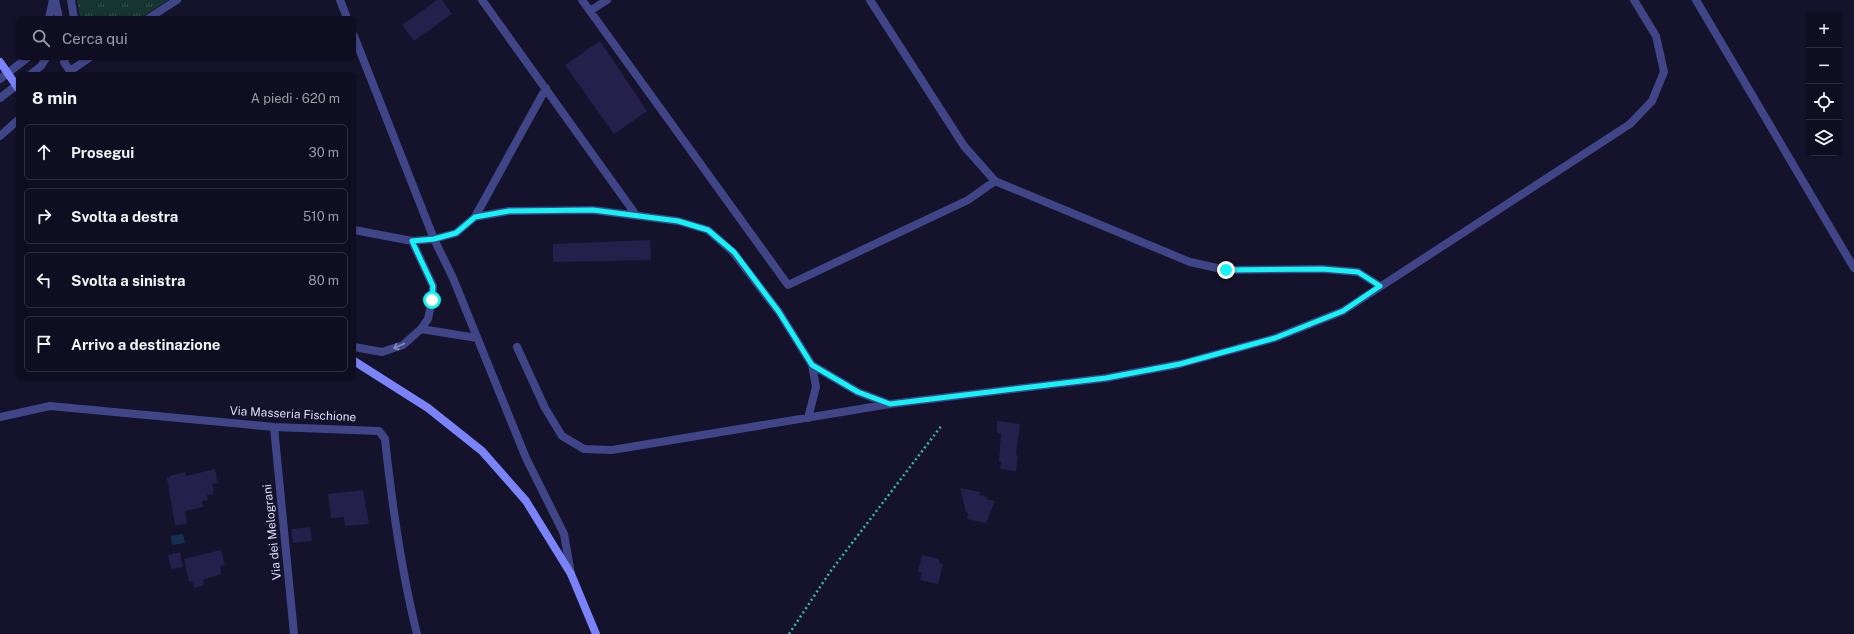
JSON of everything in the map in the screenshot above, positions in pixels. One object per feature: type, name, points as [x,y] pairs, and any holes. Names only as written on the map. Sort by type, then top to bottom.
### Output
[{"type":"main road","points":[[0,62],[16,85]]},
{"type":"main road","points":[[356,363],[428,408],[482,451],[526,502],[571,574],[596,634]]},
{"type":"street","points":[[50,16],[54,0]]},
{"type":"street","points":[[54,0],[58,16]]},
{"type":"street","points":[[71,0],[74,16]]},
{"type":"street","points":[[152,16],[176,0]]},
{"type":"street","points":[[340,0],[346,16]]},
{"type":"street","points":[[482,0],[636,215]]},
{"type":"street","points":[[582,0],[788,285],[968,200],[994,180]]},
{"type":"street","points":[[590,11],[608,0]]},
{"type":"street","points":[[870,0],[964,146],[994,180],[1190,262],[1226,270],[1322,269],[1358,272],[1380,286]]},
{"type":"street","points":[[517,347],[545,408],[562,436],[584,449],[612,450],[890,404],[1106,378],[1180,364],[1275,338],[1343,311],[1630,124],[1652,101],[1664,72],[1656,36],[1634,0]]},
{"type":"street","points":[[1696,0],[1854,268]]},
{"type":"street","points":[[356,41],[434,239],[453,278],[526,458],[564,534],[571,574]]},
{"type":"street","points":[[0,79],[24,60]]},
{"type":"street","points":[[34,72],[41,66],[45,60]]},
{"type":"street","points":[[65,60],[64,62],[70,71],[86,60]]},
{"type":"street","points":[[0,98],[16,86]]},
{"type":"street","points":[[356,230],[412,241],[434,239],[456,233],[475,217],[546,88]]},
{"type":"street","points":[[0,136],[16,122]]},
{"type":"street","points":[[475,217],[509,211],[593,210],[678,221],[708,230],[734,252],[779,312],[812,365],[816,387],[808,418]]},
{"type":"street","points":[[356,347],[382,352],[403,344],[421,330],[428,319],[433,286],[412,241]]},
{"type":"street","points":[[421,330],[478,338]]},
{"type":"street","points":[[812,365],[858,392],[890,404]]},
{"type":"street","name":"Via Masseria Fischione","points":[[0,417],[50,406],[274,427],[379,431],[385,439],[395,527],[408,600],[417,634]]},
{"type":"street","name":"Via dei Melograni","points":[[274,427],[294,634]]},
{"type":"path","points":[[789,634],[830,572],[942,425]]},
{"type":"green space","points":[[77,0],[168,0],[144,16],[80,16]]},
{"type":"water","points":[[183,534],[185,543],[172,545],[171,536]]},
{"type":"building","points":[[437,0],[442,0],[452,14],[414,41],[402,25]]},
{"type":"building","points":[[600,41],[647,111],[614,134],[565,65]]},
{"type":"building","points":[[650,240],[651,260],[553,262],[553,244]]},
{"type":"building","points":[[997,421],[1020,424],[1016,455],[1018,456],[1016,471],[1000,469],[1001,434],[997,433]]},
{"type":"building","points":[[215,469],[218,483],[212,484],[214,494],[207,495],[208,500],[202,501],[203,507],[185,511],[187,524],[175,525],[167,478],[185,472],[186,476]]},
{"type":"building","points":[[960,488],[980,492],[979,495],[995,501],[986,523],[967,519],[968,513],[966,512]]},
{"type":"building","points":[[363,490],[369,524],[345,526],[344,517],[331,518],[328,494]]},
{"type":"building","points":[[310,527],[312,541],[293,543],[291,529]]},
{"type":"building","points":[[221,550],[225,565],[220,566],[221,574],[203,580],[204,585],[194,588],[192,581],[189,582],[184,559]]},
{"type":"building","points":[[180,552],[183,567],[171,569],[168,555]]},
{"type":"building","points":[[922,555],[939,559],[939,563],[943,564],[938,584],[920,580],[922,573],[918,572]]},
{"type":"route","points":[[432,300],[433,286],[412,241],[434,239],[456,233],[475,217],[509,211],[593,210],[678,221],[708,230],[734,252],[779,312],[812,365],[831,378],[858,392],[890,404],[1106,378],[1180,364],[1275,338],[1343,311],[1380,286],[1358,272],[1322,269],[1226,270]]}]
